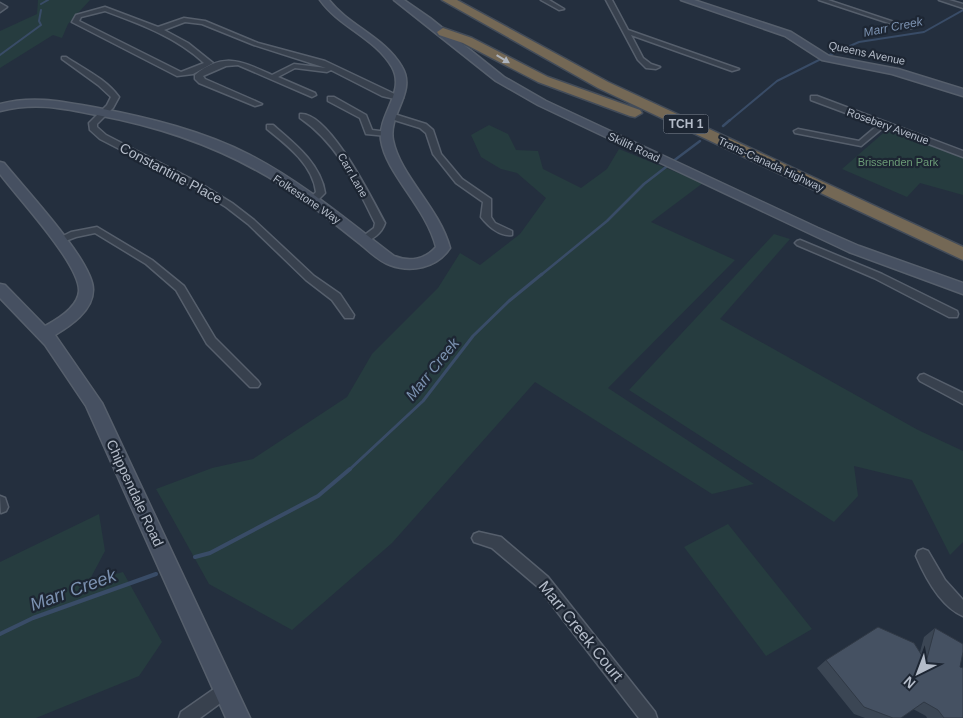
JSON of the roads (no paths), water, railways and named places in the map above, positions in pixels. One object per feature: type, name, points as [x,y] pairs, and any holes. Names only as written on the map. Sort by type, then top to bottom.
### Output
[{"type":"highway","name":"Trans-Canada Highway","points":[[448,0],[610,88],[963,254]]},
{"type":"highway","name":"Trans-Canada Highway","points":[[465,0],[559,55],[622,88],[963,246]]},
{"type":"highway","points":[[494,11],[559,55]]},
{"type":"highway","points":[[443,32],[536,76],[691,134],[929,238]]},
{"type":"street","points":[[324,0],[332,11],[359,30],[390,58],[400,74],[400,98],[391,116],[387,134],[369,132],[363,117],[331,100]]},
{"type":"street","points":[[398,0],[443,32]]},
{"type":"street","points":[[544,0],[561,9]]},
{"type":"street","points":[[609,0],[640,59],[649,66],[656,68]]},
{"type":"street","name":"Queens Avenue","points":[[685,0],[788,34],[826,58],[894,70],[963,93]]},
{"type":"street","points":[[822,0],[909,28]]},
{"type":"street","points":[[942,0],[963,6]]},
{"type":"street","points":[[0,5],[4,7],[0,10]]},
{"type":"street","points":[[159,29],[199,52],[209,63],[190,72],[180,74],[75,22],[78,16],[105,9],[159,29],[184,20],[203,22],[256,44],[300,56],[341,71],[385,94],[400,98]]},
{"type":"street","points":[[625,31],[735,69]]},
{"type":"street","name":"Skilift Road","points":[[468,45],[500,79],[542,103],[813,231],[926,275],[962,295]]},
{"type":"street","points":[[64,58],[88,77],[113,92],[115,97],[104,112]]},
{"type":"street","points":[[258,104],[202,82],[199,79],[199,75],[232,62],[273,77],[312,95]]},
{"type":"street","points":[[273,77],[294,66],[341,71]]},
{"type":"street","name":"Rosebery Avenue","points":[[814,98],[963,154]]},
{"type":"street","name":"Folkestone Way","points":[[0,108],[27,101],[41,100],[104,112],[185,133],[226,149],[255,164],[313,200],[363,240],[397,263],[416,264],[425,262],[439,254],[442,248],[442,239],[424,204],[393,155],[387,134]]},
{"type":"street","name":"Constantine Place","points":[[104,112],[93,122],[93,128],[104,137],[198,186],[229,205],[251,222],[310,278],[336,297],[349,315]]},
{"type":"street","name":"Carr Lane","points":[[303,116],[328,134],[340,151],[380,223],[378,229],[363,240]]},
{"type":"street","points":[[391,116],[415,122],[430,132],[438,154],[460,181],[488,201],[486,217],[492,225],[509,233]]},
{"type":"street","points":[[798,131],[861,144],[883,124]]},
{"type":"street","points":[[270,127],[305,159],[322,187],[321,193],[313,200]]},
{"type":"street","points":[[0,166],[60,240],[86,281],[86,290],[74,314],[45,333]]},
{"type":"street","points":[[60,240],[74,234],[97,230],[148,262],[180,288],[211,341],[254,384]]},
{"type":"street","points":[[800,244],[878,276],[952,314]]},
{"type":"street","points":[[878,276],[889,262]]},
{"type":"street","name":"Chippendale Road","points":[[0,289],[45,333],[71,367],[103,422],[238,718]]},
{"type":"street","points":[[924,378],[963,399]]},
{"type":"street","name":"Marr Creek Court","points":[[478,538],[496,542],[543,582],[649,718]]},
{"type":"street","points":[[923,556],[935,579],[955,604],[963,609]]},
{"type":"street","points":[[187,718],[224,690]]},
{"type":"waterway","points":[[41,4],[48,0]]},
{"type":"waterway","points":[[0,55],[41,25],[39,21],[41,10]]},
{"type":"waterway","name":"Marr Creek","points":[[825,57],[859,42],[924,32],[963,10]]},
{"type":"waterway","name":"Marr Creek","points":[[729,121],[777,81],[821,59]]},
{"type":"waterway","name":"Marr Creek","points":[[723,126],[730,120]]},
{"type":"waterway","name":"Marr Creek","points":[[672,162],[700,141]]},
{"type":"waterway","name":"Marr Creek","points":[[541,275],[607,221],[644,184],[666,167]]},
{"type":"waterway","name":"Marr Creek","points":[[349,470],[423,401],[473,336],[509,301],[542,274]]},
{"type":"waterway","name":"Marr Creek","points":[[195,557],[210,553],[318,496],[350,469]]},
{"type":"waterway","name":"Marr Creek","points":[[0,634],[33,618],[156,574]]},
{"type":"park label","name":"Brissenden Park","points":[[898,162]]}]
